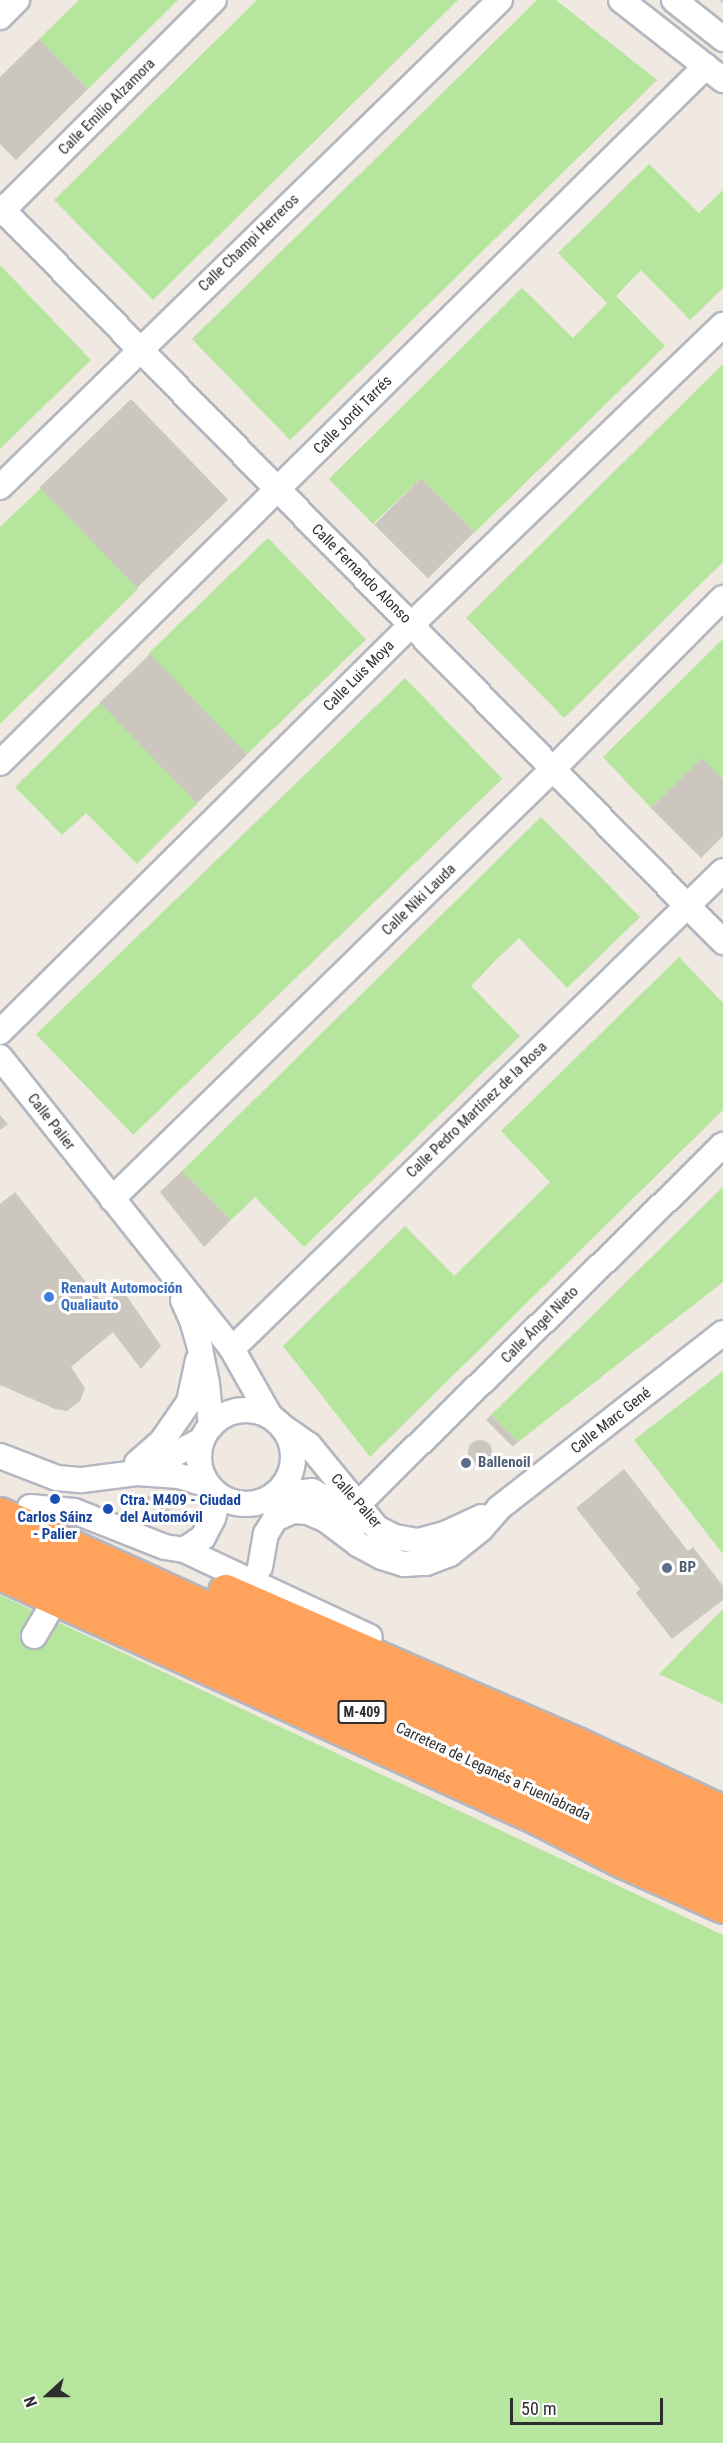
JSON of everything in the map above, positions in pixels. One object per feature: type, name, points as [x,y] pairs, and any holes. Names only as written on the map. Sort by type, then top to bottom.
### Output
[{"type":"highway","name":"M-409","points":[[0,1494],[15,1510],[577,1744],[723,1812]]},
{"type":"highway","name":"Carretera de Leganés a Fuenlabrada","points":[[15,1510],[723,1843]]},
{"type":"highway","name":"Carretera de Leganés a Fuenlabrada","points":[[0,1548],[723,1877]]},
{"type":"highway","name":"M-409","points":[[0,1573],[536,1817],[618,1859],[723,1906]]},
{"type":"highway","name":"M-409","points":[[618,1859],[689,1903],[723,1918]]},
{"type":"street","points":[[0,17],[17,0]]},
{"type":"street","name":"Calle Emilio Alzamora","points":[[1,210],[214,0]]},
{"type":"street","name":"Calle Champi Herreros","points":[[0,487],[500,0]]},
{"type":"street","points":[[621,0],[715,73]]},
{"type":"street","points":[[674,0],[723,39]]},
{"type":"street","name":"Calle Jordi Tarrés","points":[[0,763],[278,490],[715,73]]},
{"type":"street","name":"Calle Fernando Alonso","points":[[1,210],[723,942]]},
{"type":"street","name":"Calle Luis Moya","points":[[0,1032],[411,625],[723,325]]},
{"type":"street","name":"Calle Niki Lauda","points":[[112,1199],[553,769],[723,598]]},
{"type":"street","name":"Calle Pedro Martínez de la Rosa","points":[[232,1349],[723,871]]},
{"type":"street","name":"Calle Palier","points":[[0,1057],[232,1349],[277,1422],[309,1445],[356,1506],[377,1528],[395,1537],[418,1541],[445,1534],[500,1508]]},
{"type":"street","name":"Calle Ángel Nieto","points":[[356,1506],[723,1145]]},
{"type":"street","name":"Calle Palier","points":[[169,1270],[192,1320],[200,1348],[207,1383],[206,1433]]},
{"type":"street","name":"Calle Marc Gené","points":[[500,1508],[723,1333]]},
{"type":"street","points":[[129,1475],[162,1441],[189,1402],[200,1348]]},
{"type":"street","points":[[129,1475],[206,1433],[224,1416],[239,1410],[255,1411],[277,1422],[291,1441],[294,1456],[292,1471],[285,1484],[268,1499],[253,1530],[253,1545],[260,1567],[277,1592]]},
{"type":"street","points":[[183,1550],[203,1537],[213,1518],[213,1490],[201,1472],[199,1456],[206,1433]]},
{"type":"street","points":[[0,1456],[57,1478],[82,1480],[129,1475],[179,1476],[213,1490],[232,1503],[247,1505],[268,1499]]},
{"type":"street","name":"Calle Palier","points":[[268,1499],[312,1491],[341,1508],[367,1532],[389,1545],[420,1550],[467,1541]]},
{"type":"street","name":"Calle Palier","points":[[260,1567],[266,1534],[275,1519],[293,1511],[308,1512],[326,1520],[359,1545],[382,1557],[404,1564],[426,1563],[450,1554],[467,1541],[500,1508]]},
{"type":"street","points":[[15,1510],[74,1511],[165,1546],[183,1550],[514,1702],[577,1744]]},
{"type":"street","points":[[34,1636],[56,1599]]},
{"type":"green space","points":[[79,0],[178,0],[88,89],[39,39]]},
{"type":"green space","points":[[257,0],[458,0],[153,300],[54,200]]},
{"type":"green space","points":[[537,0],[556,0],[657,80],[290,440],[192,339]]},
{"type":"green space","points":[[649,164],[699,213],[723,190],[723,288],[690,320],[641,270],[616,296],[665,346],[475,532],[421,478],[373,524],[329,479],[522,288],[573,338],[607,303],[558,253]]},
{"type":"green space","points":[[0,265],[91,360],[0,449]]},
{"type":"green space","points":[[723,364],[723,562],[564,718],[466,618]]},
{"type":"green space","points":[[41,488],[138,589],[0,724],[0,527]]},
{"type":"green space","points":[[268,538],[366,639],[247,755],[149,653]]},
{"type":"green space","points":[[723,639],[723,779],[702,759],[651,808],[603,757]]},
{"type":"green space","points":[[405,678],[502,779],[133,1135],[36,1034]]},
{"type":"green space","points":[[100,703],[198,803],[137,864],[86,813],[62,835],[15,787]]},
{"type":"green space","points":[[541,817],[640,917],[567,988],[519,938],[495,961],[471,986],[520,1036],[304,1247],[255,1197],[231,1220],[182,1171]]},
{"type":"green space","points":[[679,957],[723,1003],[723,1110],[370,1457],[283,1346],[405,1226],[454,1276],[550,1182],[501,1131]]},
{"type":"green space","points":[[723,1187],[723,1282],[518,1442],[491,1415]]},
{"type":"green space","points":[[723,1371],[723,1554],[634,1440]]},
{"type":"green space","points":[[0,1595],[723,1935],[723,2443],[0,2443]]},
{"type":"green space","points":[[723,1609],[723,1704],[659,1674]]},
{"type":"building","points":[[39,39],[88,89],[16,160],[0,144],[0,77]]},
{"type":"building","points":[[131,399],[228,500],[137,588],[40,487]]},
{"type":"building","points":[[421,478],[475,532],[428,578],[374,525]]},
{"type":"building","points":[[150,654],[247,755],[197,803],[100,703]]},
{"type":"building","points":[[702,758],[723,779],[723,836],[701,858],[651,808]]},
{"type":"building","points":[[0,1115],[8,1124],[0,1130]]},
{"type":"building","points":[[182,1171],[231,1220],[204,1247],[160,1192]]},
{"type":"building","name":"Renault Automoción Qualiauto","points":[[15,1192],[104,1305],[122,1289],[161,1346],[141,1369],[113,1332],[71,1367],[85,1388],[80,1401],[67,1411],[55,1409],[0,1385],[0,1204]]},
{"type":"building","points":[[491,1415],[518,1442],[513,1447],[486,1420]]},
{"type":"building","points":[[480,1440],[489,1443],[492,1452],[489,1461],[480,1464],[471,1461],[468,1452],[471,1443]]},
{"type":"building","name":"BP","points":[[624,1469],[688,1551],[693,1547],[723,1586],[723,1600],[672,1639],[636,1593],[640,1589],[576,1508]]},
{"type":"place","name":"Renault Automoción Qualiauto","points":[[49,1297]]},
{"type":"place","name":"Ballenoil","points":[[466,1463]]},
{"type":"place","name":"Carlos Sáinz - Palier","points":[[55,1499]]},
{"type":"place","name":"Ctra. M409 - Ciudad del Automóvil","points":[[108,1509]]},
{"type":"place","name":"BP","points":[[667,1568]]}]
